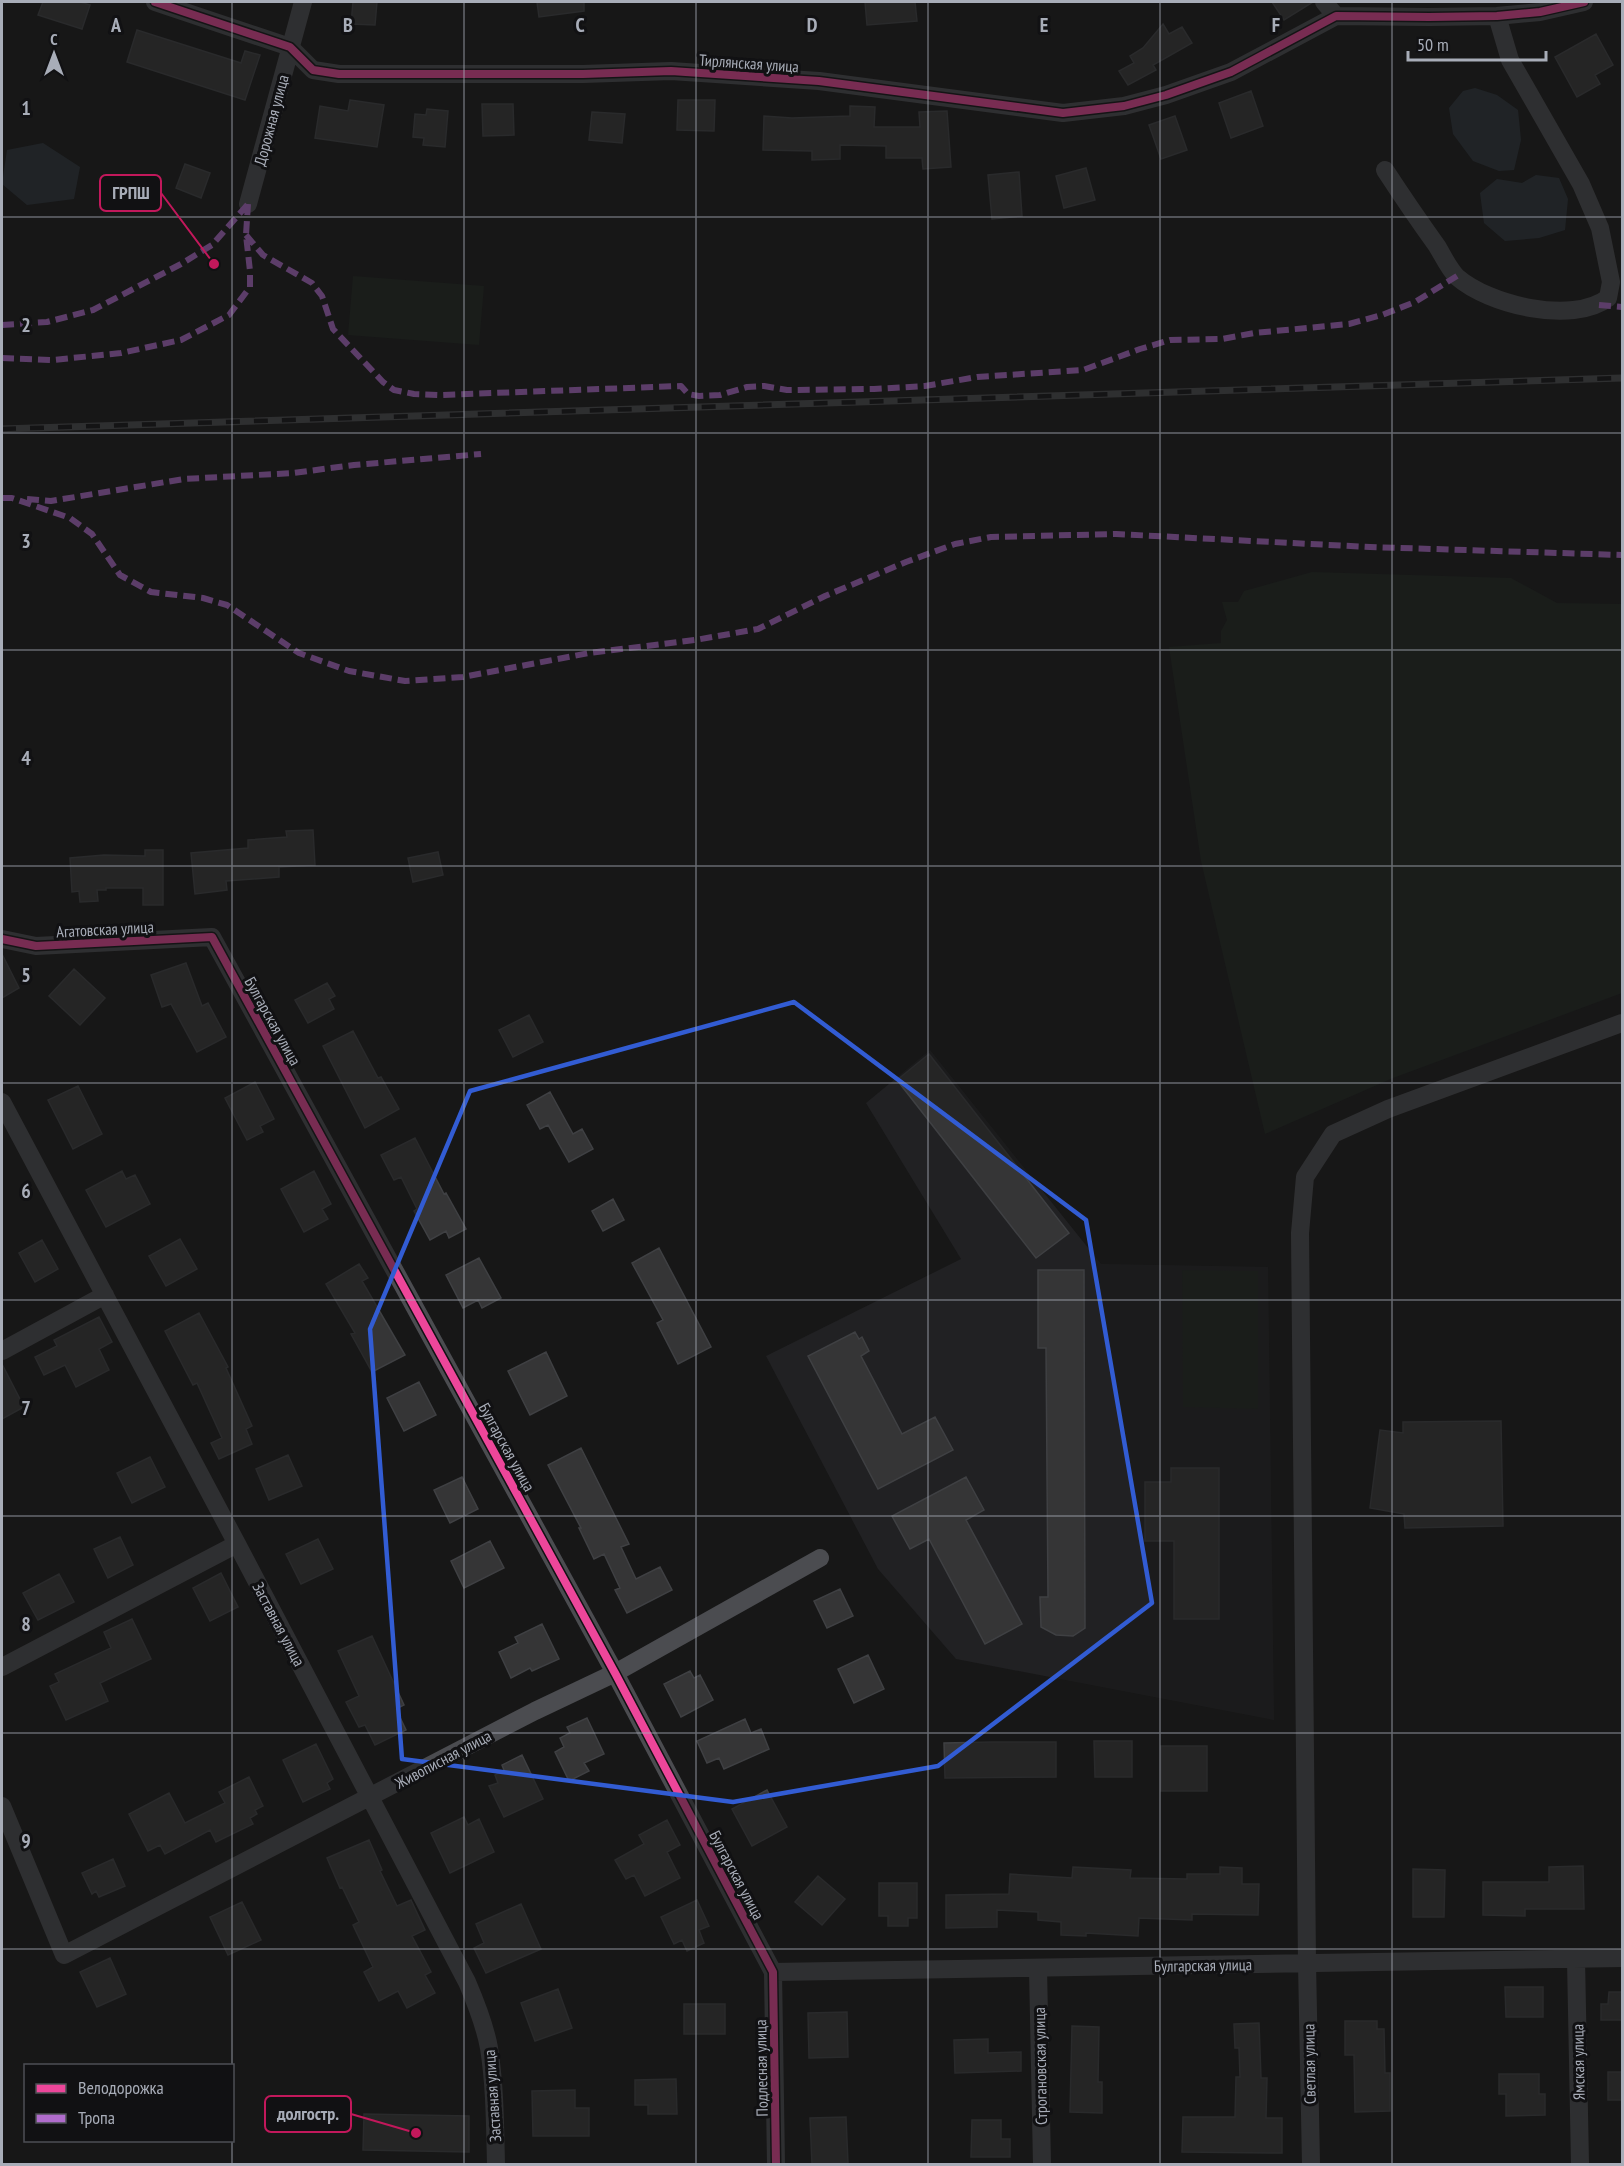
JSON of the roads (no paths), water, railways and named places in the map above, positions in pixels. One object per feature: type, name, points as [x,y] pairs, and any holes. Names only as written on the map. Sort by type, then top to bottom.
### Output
[{"type":"street","name":"Тирлянская улица","points":[[155,2],[290,47],[314,70],[339,74],[583,74],[671,71],[819,81],[1063,113],[1124,106],[1166,95],[1220,76],[1336,16]]},
{"type":"street","name":"Дорожная улица","points":[[248,204],[303,2]]},
{"type":"street","points":[[1324,2],[1336,16],[1429,17],[1497,16],[1540,12],[1584,2]]},
{"type":"street","points":[[1385,170],[1457,276],[1494,298],[1538,310],[1574,311],[1599,305],[1608,298],[1611,282],[1600,228],[1581,184],[1510,60],[1497,16]]},
{"type":"street","name":"Агатовская улица","points":[[2,939],[36,946],[212,938]]},
{"type":"street","name":"Булгарская улица","points":[[212,938],[615,1673],[773,1972],[1623,1958]]},
{"type":"street","name":"Светлая улица","points":[[1311,2164],[1306,1963],[1300,1233],[1305,1177],[1333,1134],[1388,1109],[1623,1023]]},
{"type":"street","name":"Заставная улица","points":[[2,1102],[467,1982],[480,2012],[489,2046],[493,2080],[496,2164]]},
{"type":"street","points":[[2,1351],[105,1295]]},
{"type":"street","points":[[2,1667],[237,1545]]},
{"type":"street","name":"Живописная улица","points":[[2,1806],[64,1955],[535,1711],[615,1673],[820,1558]]},
{"type":"street","name":"Ямская улица","points":[[1576,1959],[1580,2164]]},
{"type":"street","name":"Строгановская улица","points":[[1038,1968],[1042,2164]]},
{"type":"street","name":"Подлесная улица","points":[[773,1972],[776,2164]]},
{"type":"railway","points":[[2,429],[1622,378]]},
{"type":"place","name":"ГРПШ","points":[[214,264]]},
{"type":"place","name":"долгостр.","points":[[416,2133]]}]
